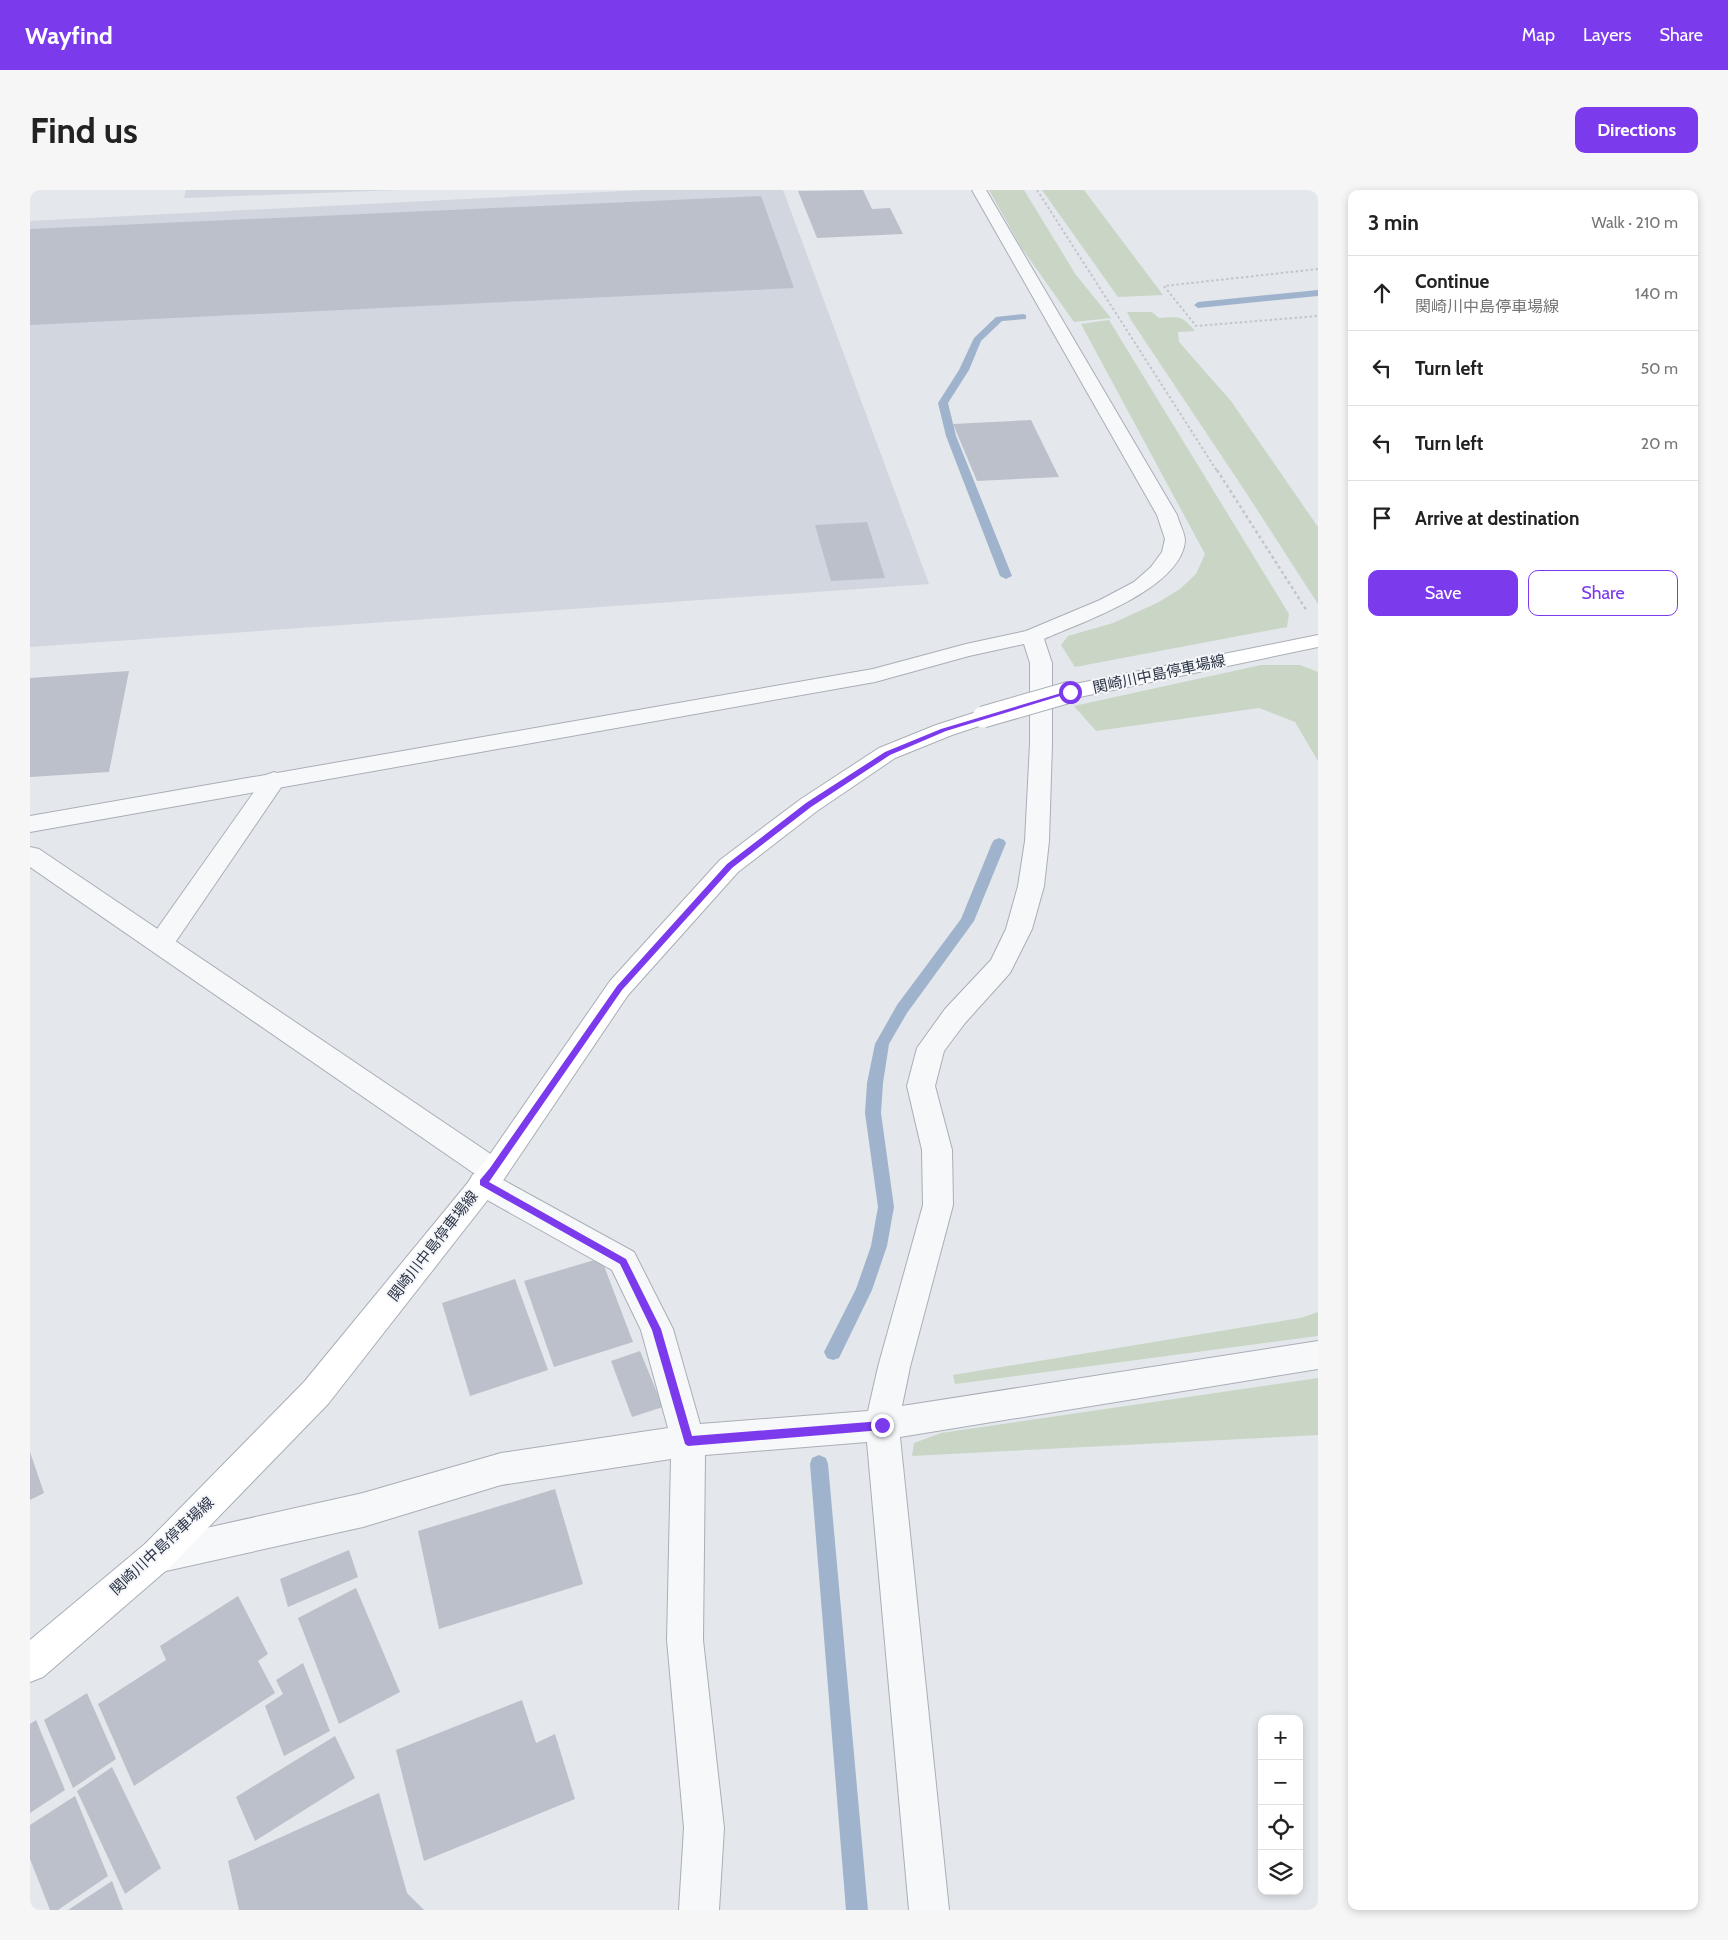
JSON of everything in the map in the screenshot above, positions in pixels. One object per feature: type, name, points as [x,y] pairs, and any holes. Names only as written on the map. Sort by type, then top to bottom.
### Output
[{"type":"main road","name":"関崎川中島停車場線","points":[[30,1664],[157,1556],[316,1393],[488,1177],[619,988],[729,866],[809,805],[887,753],[944,730],[1070,692],[1318,641]]},
{"type":"street","points":[[30,824],[875,675],[966,650],[1032,636],[1107,604],[1141,586],[1158,571],[1172,554],[1175,540],[1167,515],[979,190]]},
{"type":"street","points":[[929,1910],[882,1425],[894,1366],[938,1205],[937,1150],[921,1086],[931,1048],[956,1016],[1001,966],[1019,929],[1031,886],[1037,841],[1041,735],[1041,664],[1032,636]]},
{"type":"street","points":[[161,943],[274,780]]},
{"type":"street","points":[[30,855],[161,943],[488,1177],[623,1261],[657,1329],[688,1441],[685,1640],[704,1828],[699,1910]]},
{"type":"street","points":[[157,1556],[363,1510],[501,1470],[688,1441],[882,1425],[1318,1355]]},
{"type":"path","points":[[1037,190],[1307,612]]},
{"type":"path","points":[[1318,269],[1164,286],[1196,326],[1318,316]]},
{"type":"shaded area","points":[[186,190],[399,190],[184,198]]},
{"type":"shaded area","points":[[644,190],[783,190],[929,584],[30,647],[30,221]]},
{"type":"green space","points":[[989,190],[1024,190],[1076,275],[1111,318],[1074,322],[1021,247]]},
{"type":"green space","points":[[1042,190],[1084,190],[1163,295],[1118,297]]},
{"type":"green space","points":[[1127,312],[1152,312],[1159,318],[1180,318],[1195,331],[1178,332],[1179,342],[1231,401],[1318,527],[1318,604],[1131,320]]},
{"type":"green space","points":[[1109,320],[1289,614],[1287,627],[1075,667],[1061,645],[1068,636],[1113,623],[1157,603],[1180,589],[1196,574],[1205,554],[1081,324]]},
{"type":"green space","points":[[1261,665],[1300,665],[1318,672],[1318,761],[1295,722],[1259,708],[1096,731],[1074,706]]},
{"type":"green space","points":[[1318,1312],[1318,1336],[955,1384],[953,1375],[1300,1318]]},
{"type":"green space","points":[[1318,1378],[1318,1435],[912,1456],[914,1443],[941,1433]]},
{"type":"building","points":[[863,190],[872,209],[890,208],[903,234],[817,238],[798,191]]},
{"type":"building","points":[[761,196],[794,288],[30,325],[30,229]]},
{"type":"building","points":[[1031,420],[1059,477],[977,481],[953,424]]},
{"type":"building","points":[[867,522],[885,578],[831,581],[815,525]]},
{"type":"building","points":[[129,671],[109,772],[30,777],[30,678]]},
{"type":"building","points":[[601,1258],[633,1342],[554,1367],[524,1281]]},
{"type":"building","points":[[515,1279],[548,1370],[470,1396],[442,1303]]},
{"type":"building","points":[[640,1351],[663,1407],[632,1417],[611,1361]]},
{"type":"building","points":[[30,1452],[44,1493],[30,1500]]},
{"type":"building","points":[[555,1489],[583,1584],[439,1629],[418,1531]]},
{"type":"building","points":[[349,1550],[358,1577],[288,1607],[280,1579]]},
{"type":"building","points":[[356,1588],[400,1692],[339,1724],[298,1618]]},
{"type":"building","points":[[238,1596],[268,1654],[258,1661],[275,1693],[134,1786],[98,1704],[166,1660],[160,1646]]},
{"type":"building","points":[[303,1663],[330,1731],[284,1756],[265,1706],[283,1694],[276,1680]]},
{"type":"building","points":[[87,1693],[116,1759],[73,1788],[44,1720]]},
{"type":"building","points":[[522,1700],[536,1743],[555,1734],[575,1799],[424,1861],[396,1750]]},
{"type":"building","points":[[36,1720],[65,1790],[30,1813],[30,1724]]},
{"type":"building","points":[[335,1736],[355,1778],[255,1841],[236,1797]]},
{"type":"building","points":[[112,1767],[161,1868],[125,1894],[77,1791]]},
{"type":"building","points":[[379,1793],[407,1893],[424,1910],[239,1910],[228,1861]]},
{"type":"building","points":[[75,1796],[108,1876],[58,1910],[50,1910],[30,1859],[30,1825]]},
{"type":"building","points":[[112,1881],[123,1910],[68,1910]]},
{"type":"waterway","points":[[1198,305],[1318,293]]},
{"type":"waterway","points":[[1006,576],[951,436],[943,403],[964,370],[977,340],[999,319],[1023,317]]},
{"type":"waterway","points":[[833,1352],[864,1290],[879,1246],[886,1207],[873,1113],[875,1083],[882,1044],[902,1009],[967,921],[999,843]]},
{"type":"waterway","points":[[819,1464],[857,1910]]},
{"type":"route","points":[[882,1425],[688,1441],[657,1329],[623,1261],[483,1183],[494,1170],[619,988],[729,866],[809,805],[887,753],[982,717],[1070,692]]}]
